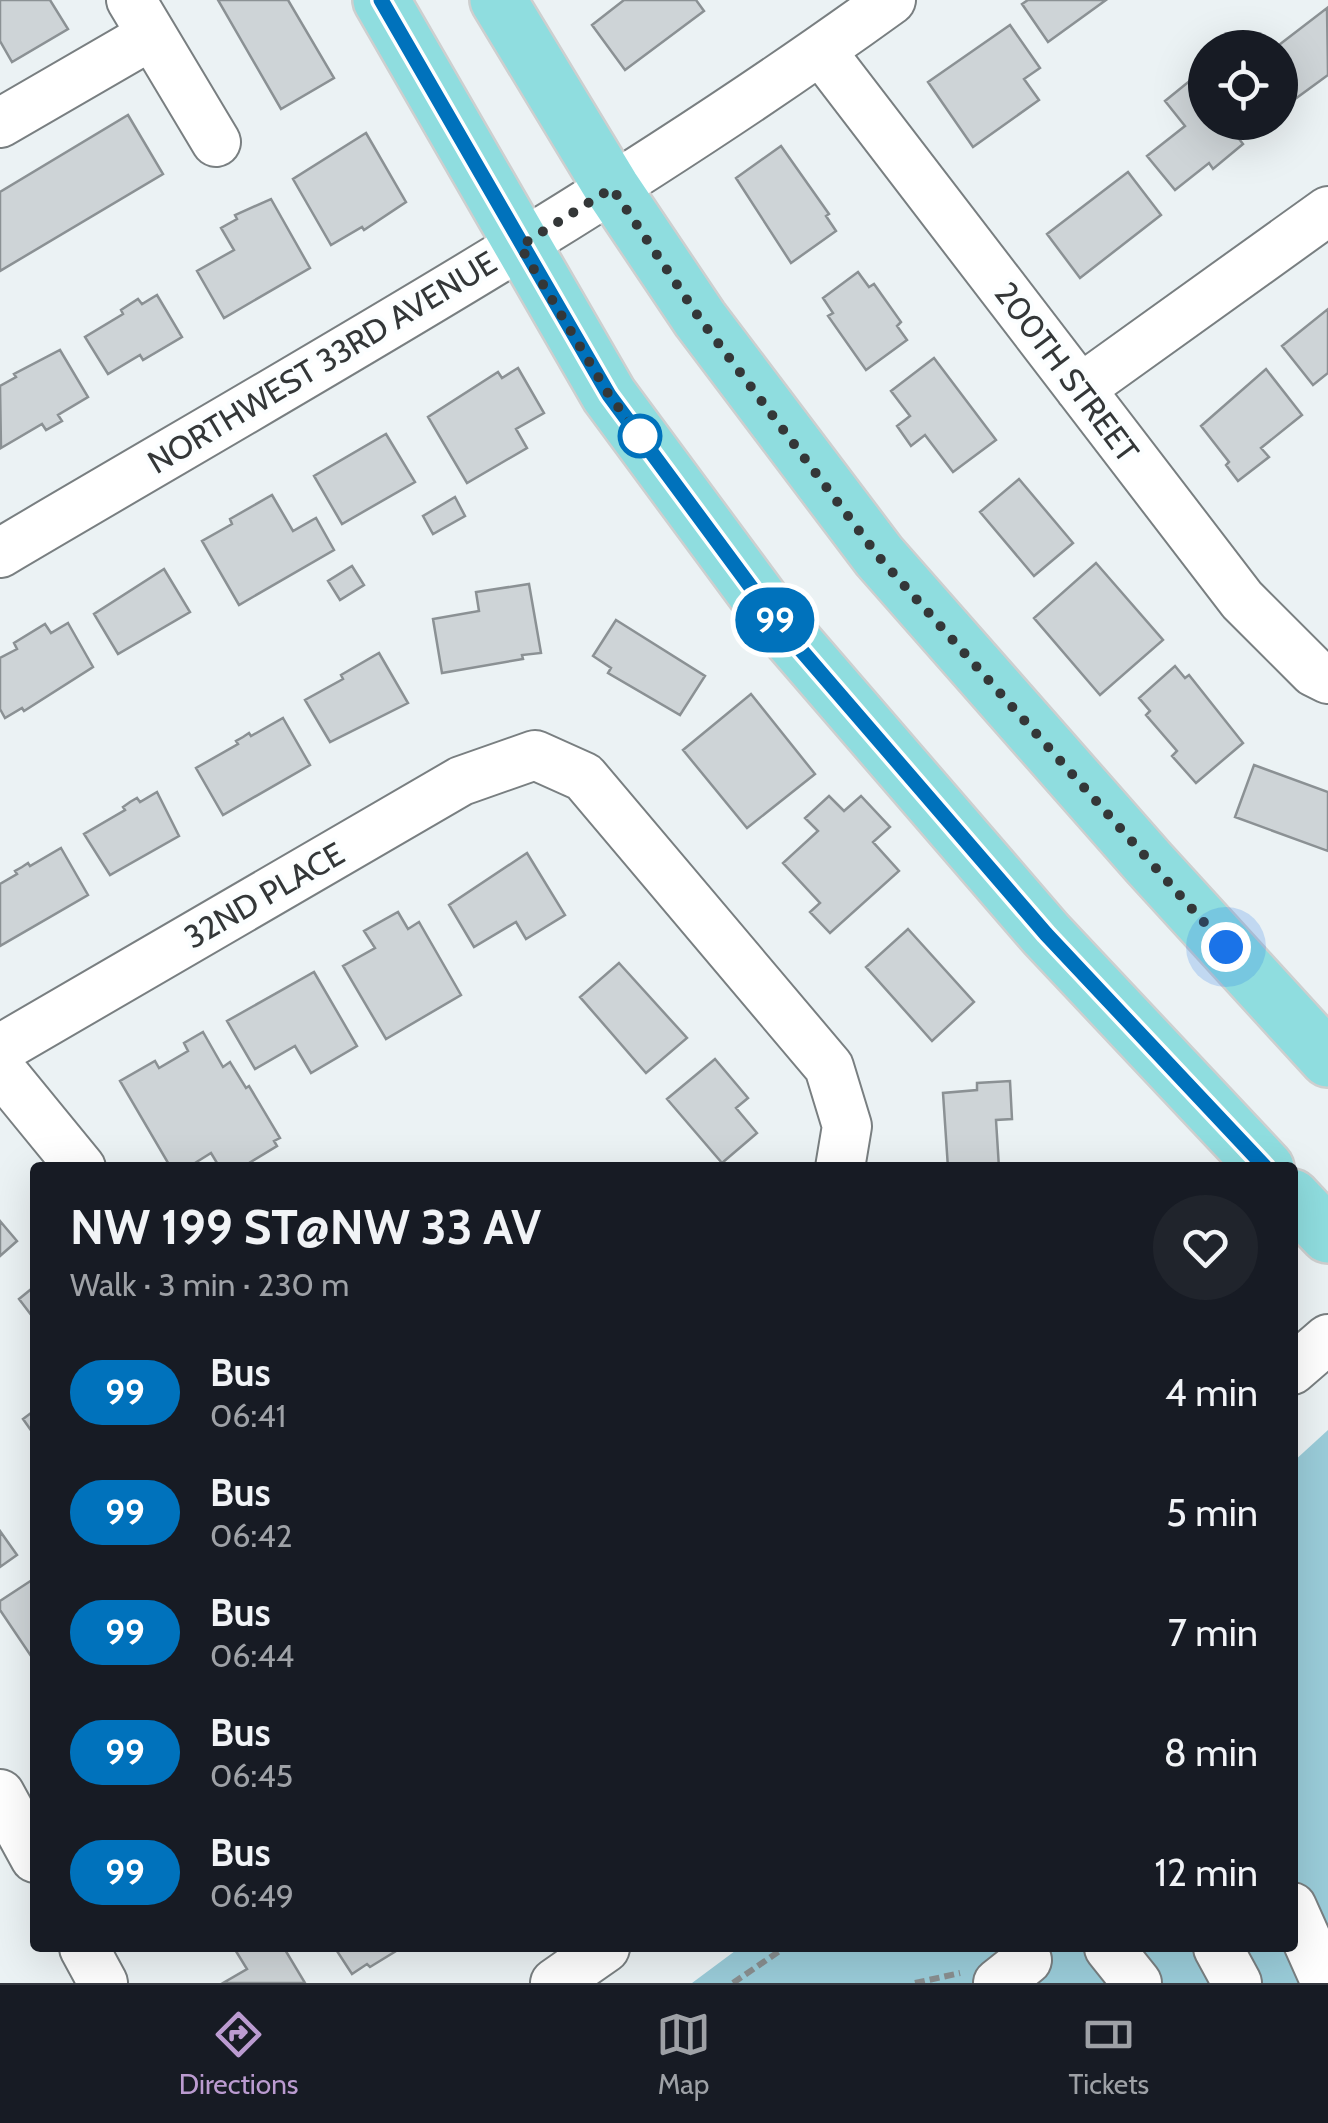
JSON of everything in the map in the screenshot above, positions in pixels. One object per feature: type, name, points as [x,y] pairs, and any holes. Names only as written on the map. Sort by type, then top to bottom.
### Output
[{"type":"main road","points":[[381,0],[609,395],[776,621],[1046,934],[1260,1162]]},
{"type":"main road","points":[[498,0],[612,188],[700,319],[878,556],[1149,864],[1328,1059]]},
{"type":"main road","points":[[1298,1203],[1328,1235]]},
{"type":"street","name":"NORTHWEST 33RD AVENUE","points":[[0,553],[520,246],[820,51],[890,0]]},
{"type":"street","points":[[0,123],[142,18],[216,142]]},
{"type":"street","name":"200TH STREET","points":[[820,51],[1242,600],[1314,672],[1328,678]]},
{"type":"street","points":[[1080,389],[1328,211]]},
{"type":"street","name":"32ND PLACE","points":[[0,1050],[461,781],[535,755],[584,777],[829,1067],[843,1147]]},
{"type":"street","points":[[0,1070],[76,1162]]},
{"type":"street","points":[[1298,1365],[1328,1339]]},
{"type":"street","points":[[9,1791],[30,1845]]},
{"type":"street","points":[[1298,1920],[1326,1983]]},
{"type":"street","points":[[86,1952],[103,1983]]},
{"type":"street","points":[[555,1983],[599,1952]]},
{"type":"street","points":[[1113,1952],[1138,1983]]},
{"type":"street","points":[[1220,1952],[1237,1983]]},
{"type":"path","points":[[733,1983],[778,1952]]},
{"type":"shaded area","points":[[1328,1430],[1328,1983],[692,1983],[734,1952],[1298,1952],[1298,1457]]},
{"type":"building","points":[[0,0],[50,0],[68,29],[12,62],[0,41]]},
{"type":"building","points":[[218,0],[288,0],[334,78],[281,109]]},
{"type":"building","points":[[624,0],[696,0],[704,11],[625,70],[592,25]]},
{"type":"building","points":[[1028,0],[1106,0],[1048,42],[1022,4]]},
{"type":"building","points":[[1327,8],[1328,75],[1298,97],[1298,30]]},
{"type":"building","points":[[1010,25],[1040,68],[1024,79],[1039,100],[973,147],[928,82]]},
{"type":"building","points":[[1188,82],[1188,140],[1240,140],[1243,144],[1213,169],[1209,163],[1175,190],[1147,156],[1185,126],[1165,101]]},
{"type":"building","points":[[128,115],[163,174],[0,271],[0,192]]},
{"type":"building","points":[[366,133],[406,202],[364,230],[362,227],[331,245],[293,179]]},
{"type":"building","points":[[781,146],[829,214],[826,216],[836,231],[791,263],[736,178]]},
{"type":"building","points":[[1128,172],[1161,215],[1080,278],[1047,234]]},
{"type":"building","points":[[271,199],[310,268],[224,318],[197,271],[234,250],[221,228],[237,219],[235,215]]},
{"type":"building","points":[[858,272],[869,287],[874,284],[901,322],[897,326],[907,340],[866,370],[828,316],[833,313],[823,298]]},
{"type":"building","points":[[157,295],[182,337],[143,360],[140,355],[108,374],[85,337],[123,314],[121,310],[138,299],[142,304]]},
{"type":"building","points":[[1328,309],[1328,373],[1313,385],[1282,346]]},
{"type":"building","points":[[60,350],[88,397],[58,415],[62,421],[46,430],[42,424],[1,448],[0,386],[16,377],[14,374]]},
{"type":"building","points":[[934,358],[996,440],[953,472],[925,435],[911,446],[897,426],[910,416],[891,391]]},
{"type":"building","points":[[518,368],[544,413],[516,429],[527,448],[467,483],[428,417],[498,372],[502,378]]},
{"type":"building","points":[[1266,369],[1302,415],[1261,448],[1269,457],[1238,481],[1226,465],[1229,462],[1201,426]]},
{"type":"building","points":[[386,434],[415,482],[342,524],[314,476]]},
{"type":"building","points":[[1019,479],[1073,543],[1034,576],[980,512]]},
{"type":"building","points":[[272,495],[293,531],[316,518],[334,550],[239,605],[202,541],[232,524],[230,519]]},
{"type":"building","points":[[455,497],[465,516],[433,534],[423,516]]},
{"type":"building","points":[[1096,563],[1163,640],[1100,695],[1034,618]]},
{"type":"building","points":[[352,566],[364,585],[340,600],[328,581]]},
{"type":"building","points":[[164,569],[190,612],[118,654],[94,614]]},
{"type":"building","points":[[529,584],[541,653],[442,673],[433,619],[479,611],[476,592]]},
{"type":"building","points":[[616,620],[705,676],[680,715],[608,673],[611,668],[593,656]]},
{"type":"building","points":[[68,623],[93,667],[24,711],[22,708],[5,718],[0,709],[0,658],[17,649],[14,643],[45,624],[51,633]]},
{"type":"building","points":[[379,653],[408,703],[330,742],[305,700]]},
{"type":"building","points":[[1175,666],[1185,678],[1189,675],[1243,743],[1196,783],[1172,756],[1177,751],[1146,715],[1150,711],[1139,698]]},
{"type":"building","points":[[751,694],[815,774],[747,828],[683,750]]},
{"type":"building","points":[[283,718],[310,765],[223,815],[196,768],[238,744],[236,741],[249,733],[251,736]]},
{"type":"building","points":[[1254,765],[1328,792],[1328,851],[1235,817]]},
{"type":"building","points":[[157,792],[179,836],[110,875],[84,834],[125,810],[123,807],[130,802],[137,798],[140,802]]},
{"type":"building","points":[[829,796],[844,811],[861,796],[890,827],[873,842],[899,871],[830,933],[810,912],[820,903],[783,863],[818,831],[805,818]]},
{"type":"building","points":[[61,848],[88,895],[0,946],[0,884],[28,863],[30,866]]},
{"type":"building","points":[[527,853],[565,915],[526,939],[516,922],[474,947],[449,905]]},
{"type":"building","points":[[398,912],[408,929],[419,922],[461,995],[386,1039],[343,966],[375,948],[364,931]]},
{"type":"building","points":[[908,929],[974,1002],[932,1041],[866,967]]},
{"type":"building","points":[[619,963],[687,1038],[646,1073],[580,997]]},
{"type":"building","points":[[314,972],[357,1046],[311,1073],[295,1046],[255,1069],[227,1021]]},
{"type":"building","points":[[203,1032],[223,1067],[230,1062],[246,1088],[249,1086],[280,1138],[274,1141],[277,1146],[251,1162],[216,1162],[211,1153],[197,1162],[167,1162],[120,1081],[155,1061],[159,1068],[188,1051],[184,1043]]},
{"type":"building","points":[[715,1059],[748,1098],[736,1108],[757,1133],[721,1162],[667,1099]]},
{"type":"building","points":[[1010,1081],[1012,1119],[996,1120],[999,1162],[948,1162],[943,1093],[977,1090],[977,1083]]},
{"type":"building","points":[[0,1221],[17,1241],[0,1256]]},
{"type":"building","points":[[30,1290],[30,1313],[19,1299]]},
{"type":"building","points":[[0,1531],[17,1555],[0,1567]]},
{"type":"building","points":[[30,1581],[30,1655],[0,1610],[0,1601]]},
{"type":"building","points":[[236,1952],[286,1952],[305,1983],[223,1983],[247,1969]]},
{"type":"building","points":[[338,1952],[394,1952],[370,1967],[367,1964],[352,1974]]},
{"type":"bus line","name":"99","points":[[381,0],[609,395],[776,621],[1046,934],[1261,1162]]},
{"type":"route","points":[[640,436],[609,395],[520,246],[612,188],[700,319],[878,556],[1226,947]]}]
